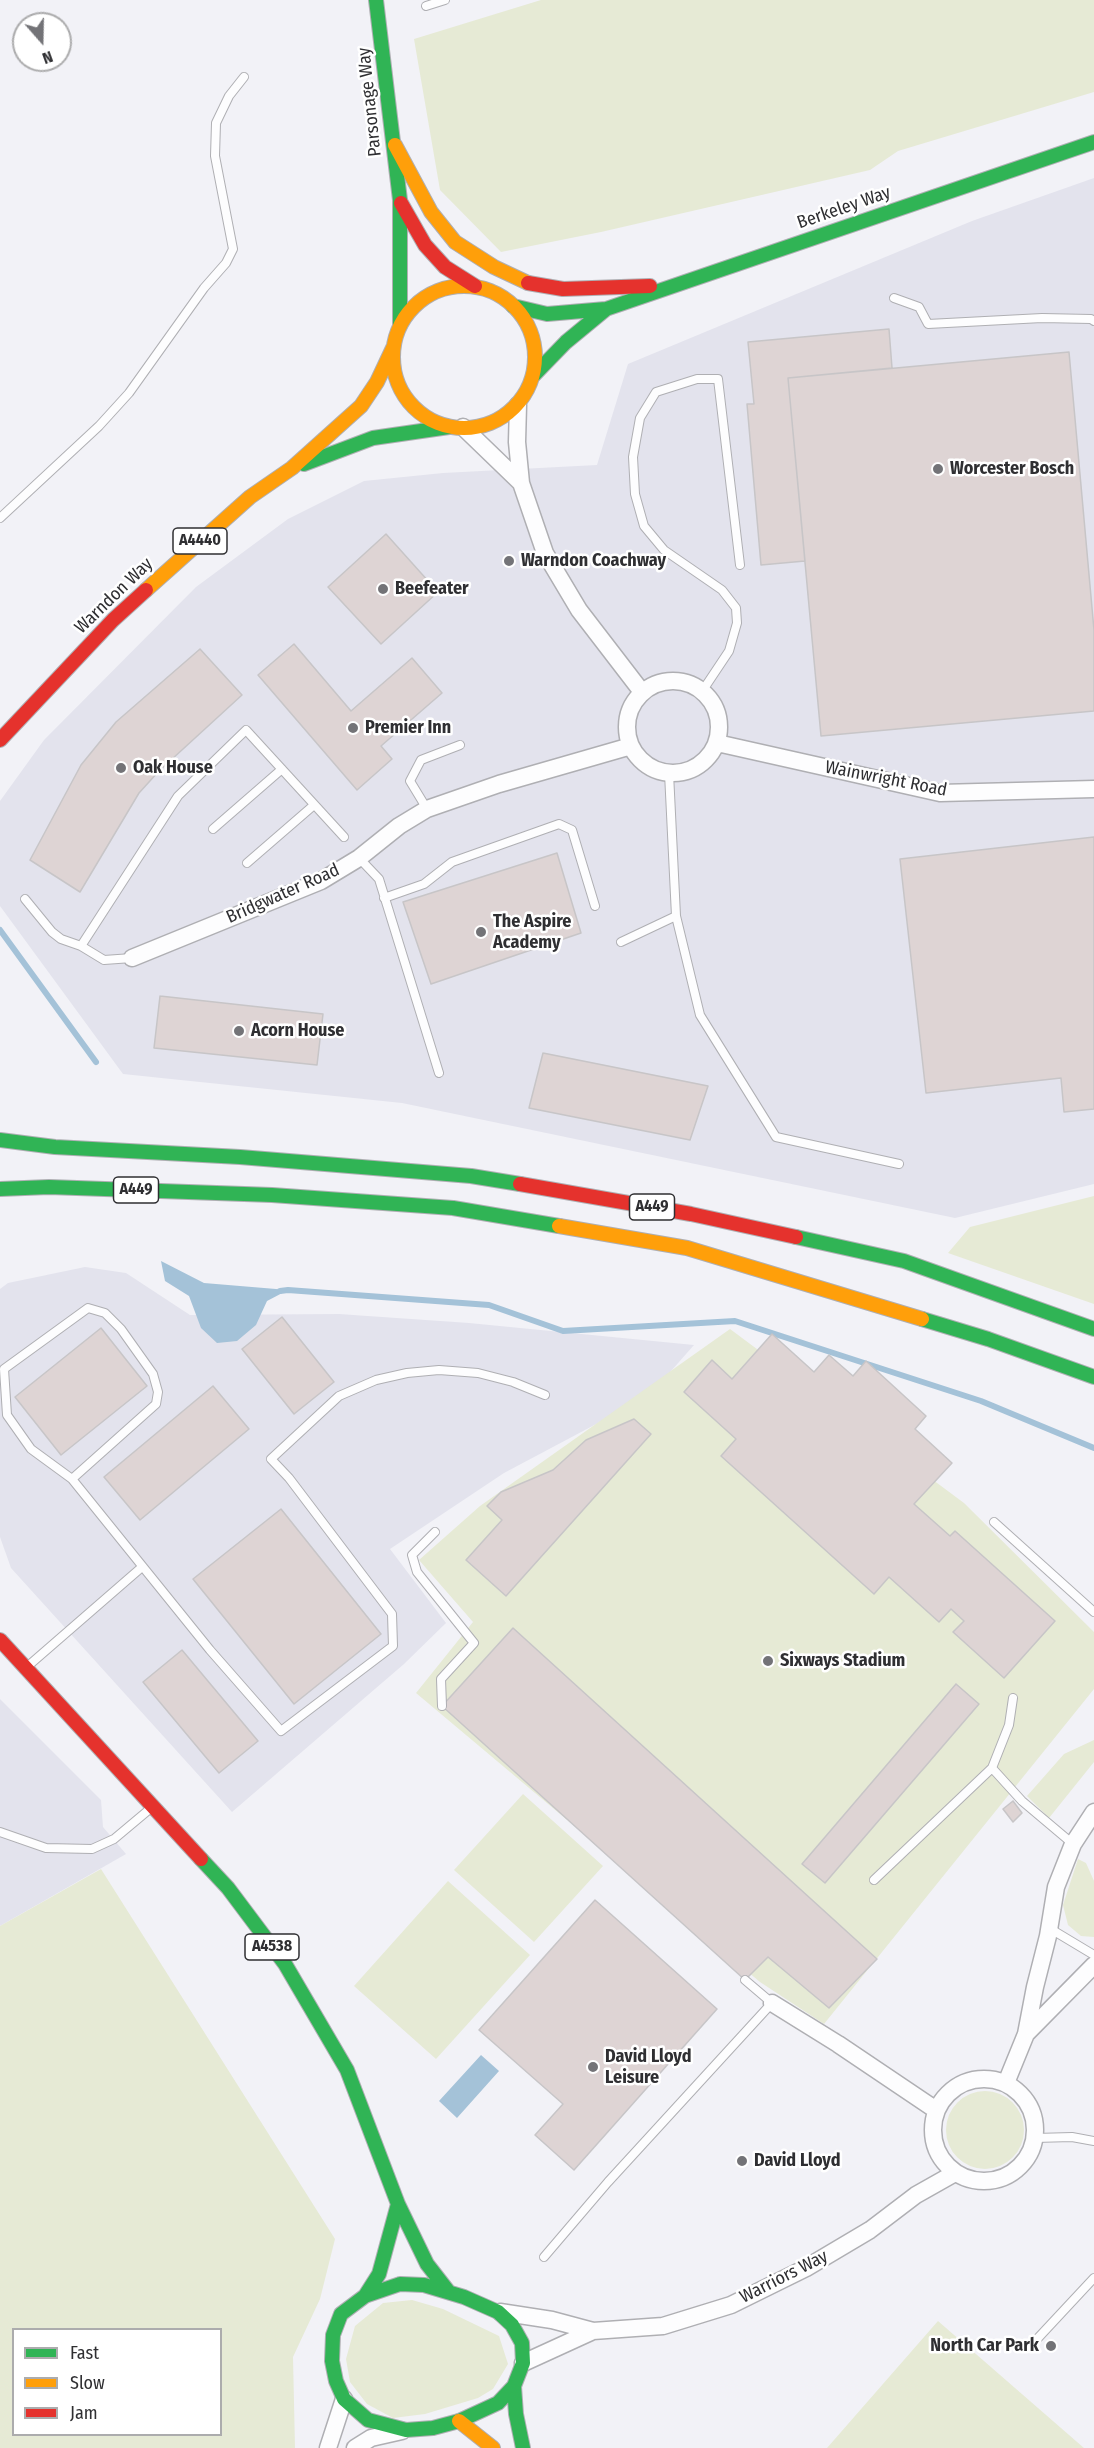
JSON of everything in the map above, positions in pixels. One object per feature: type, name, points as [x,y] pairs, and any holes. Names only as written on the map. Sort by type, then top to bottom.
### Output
[{"type":"main road","name":"Parsonage Way","points":[[376,0],[400,200],[400,325]]},
{"type":"main road","points":[[392,138],[431,212],[455,242],[494,267],[533,285],[563,290],[673,285]]},
{"type":"main road","name":"Berkeley Way","points":[[513,306],[547,314],[606,309],[1094,142]]},
{"type":"main road","name":"Parsonage Way","points":[[400,200],[425,245],[446,267],[475,286]]},
{"type":"main road","points":[[453,286],[475,286],[494,291],[513,306],[526,324],[533,339],[536,360],[534,375],[528,391],[518,405],[496,421],[472,428],[456,427],[425,416],[406,398],[394,375],[393,348],[400,325],[413,306],[431,293],[453,286]]},
{"type":"main road","name":"Berkeley Way","points":[[534,375],[566,342],[606,309]]},
{"type":"main road","name":"Warndon Way","points":[[0,740],[113,620],[250,497],[292,468],[361,406],[377,382],[393,348]]},
{"type":"main road","name":"Warndon Way","points":[[292,468],[373,438],[456,427]]},
{"type":"main road","name":"A449","points":[[0,1140],[54,1147],[240,1156],[471,1176],[691,1214],[904,1261],[1094,1329]]},
{"type":"main road","name":"A449","points":[[0,1189],[49,1187],[272,1195],[453,1208],[664,1244],[687,1248],[988,1339],[1094,1377]]},
{"type":"main road","name":"A4538","points":[[0,1640],[228,1888],[285,1964],[347,2070],[398,2204],[427,2264],[448,2291]]},
{"type":"main road","points":[[365,2296],[380,2274],[398,2204]]},
{"type":"main road","points":[[400,2284],[424,2285],[448,2291],[498,2312],[512,2325],[522,2343],[523,2363],[514,2386],[498,2403],[459,2421],[433,2428],[406,2430],[368,2420],[344,2399],[336,2381],[332,2361],[333,2335],[341,2314],[365,2296],[400,2284]]},
{"type":"main road","points":[[514,2386],[516,2414],[523,2448]]},
{"type":"main road","points":[[459,2421],[494,2448]]},
{"type":"street","points":[[518,405],[517,442],[521,483],[545,553],[579,610],[642,692]]},
{"type":"street","points":[[456,427],[521,483]]},
{"type":"street","points":[[667,680],[681,681],[703,690],[714,703],[719,716],[720,730],[717,743],[709,756],[698,766],[685,772],[657,771],[646,765],[631,746],[627,732],[627,717],[633,703],[642,692],[654,684],[667,680]]},
{"type":"street","name":"Wainwright Road","points":[[717,743],[940,793],[1094,789]]},
{"type":"street","name":"Bridgwater Road","points":[[132,958],[321,881],[359,858],[399,826],[427,809],[499,784],[631,746]]},
{"type":"street","points":[[1006,2083],[1026,2034],[1056,1887],[1073,1844],[1094,1812]]},
{"type":"street","points":[[1026,2034],[1094,1965]]},
{"type":"street","points":[[772,2003],[936,2110]]},
{"type":"street","points":[[983,2079],[1006,2083],[1026,2100],[1033,2112],[1036,2125],[1030,2154],[1019,2168],[1005,2177],[988,2182],[971,2180],[955,2173],[945,2164],[937,2151],[933,2138],[936,2110],[950,2091],[960,2084],[983,2079]]},
{"type":"street","name":"Warriors Way","points":[[498,2312],[552,2320],[593,2331],[663,2326],[731,2305],[815,2263],[870,2230],[916,2195],[955,2173]]},
{"type":"street","name":"Warriors Way","points":[[523,2363],[593,2331]]},
{"type":"street","points":[[328,2448],[344,2399]]},
{"type":"street","points":[[355,2448],[371,2438],[406,2430]]},
{"type":"lane","points":[[426,6],[445,0]]},
{"type":"lane","points":[[0,518],[99,426],[129,393],[204,288],[226,263],[233,249],[214,156],[216,123],[229,96],[244,77]]},
{"type":"lane","points":[[894,298],[919,307],[928,324],[1042,318],[1091,319],[1094,321]]},
{"type":"lane","points":[[703,690],[729,651],[737,623],[736,608],[722,590],[664,550],[644,526],[635,494],[633,457],[640,418],[656,392],[697,379],[718,379],[740,565]]},
{"type":"lane","points":[[81,946],[178,796],[246,730],[344,837]]},
{"type":"lane","points":[[427,809],[410,781],[421,760],[460,745]]},
{"type":"lane","points":[[213,829],[282,769]]},
{"type":"lane","points":[[669,773],[676,916],[700,1015],[776,1137],[899,1164]]},
{"type":"lane","points":[[247,863],[314,805]]},
{"type":"lane","points":[[384,897],[424,884],[452,862],[559,824],[572,830],[595,906]]},
{"type":"lane","points":[[359,858],[379,879],[439,1073]]},
{"type":"lane","points":[[25,899],[52,932],[61,939],[81,946],[104,960],[132,958]]},
{"type":"lane","points":[[621,942],[676,916]]},
{"type":"lane","points":[[72,1479],[156,1404],[158,1392],[153,1374],[121,1329],[105,1313],[88,1308],[4,1369],[7,1414],[31,1449],[72,1479],[210,1650],[281,1731],[393,1646],[392,1614],[289,1478],[271,1459],[339,1396],[376,1380],[406,1373],[439,1371],[478,1373],[513,1382],[545,1395]]},
{"type":"lane","points":[[994,1522],[1094,1612]]},
{"type":"lane","points":[[435,1532],[412,1555],[417,1572],[474,1643],[441,1679],[442,1706]]},
{"type":"lane","points":[[26,1668],[142,1567]]},
{"type":"lane","points":[[874,1880],[992,1768],[1009,1725],[1013,1698]]},
{"type":"lane","points":[[992,1768],[1022,1801],[1073,1844]]},
{"type":"lane","points":[[1,1832],[46,1848],[92,1849],[114,1839],[154,1806]]},
{"type":"lane","points":[[1049,1928],[1094,1955]]},
{"type":"lane","points":[[544,2257],[608,2182],[772,2003],[745,1980]]},
{"type":"lane","points":[[1035,2138],[1072,2137],[1094,2141]]},
{"type":"lane","points":[[1038,2338],[1094,2278]]},
{"type":"shaded area","points":[[1094,178],[1094,1184],[955,1218],[402,1103],[123,1074],[0,906],[0,801],[44,740],[196,587],[288,519],[364,481],[443,473],[597,465],[628,364],[972,221]]},
{"type":"shaded area","points":[[85,1267],[126,1273],[190,1315],[339,1314],[469,1323],[694,1345],[649,1396],[504,1473],[390,1549],[446,1623],[404,1664],[232,1812],[11,1568],[0,1537],[0,1289],[8,1283]]},
{"type":"shaded area","points":[[0,1699],[101,1800],[103,1827],[126,1854],[0,1926]]},
{"type":"green space","points":[[541,0],[1094,0],[1094,92],[898,151],[870,170],[601,232],[501,252],[440,190],[414,39]]},
{"type":"green space","points":[[1094,1196],[1094,1304],[948,1253],[970,1227]]},
{"type":"green space","name":"Sixways Stadium","points":[[730,1329],[964,1503],[1094,1632],[1094,1689],[824,2024],[760,1982],[416,1693],[473,1622],[419,1560],[480,1506]]},
{"type":"green space","points":[[1094,1740],[1094,1762],[1049,1818],[1027,1796],[1064,1754]]},
{"type":"green space","points":[[523,1794],[603,1866],[534,1942],[454,1870]]},
{"type":"green space","points":[[1078,1859],[1086,1863],[1094,1881],[1094,1937],[1081,1936],[1068,1925],[1063,1905]]},
{"type":"green space","points":[[101,1869],[335,2239],[320,2299],[293,2357],[295,2448],[0,2448],[0,1926]]},
{"type":"green space","points":[[448,1881],[530,1955],[436,2059],[354,1986]]},
{"type":"green space","points":[[985,2091],[1000,2094],[1013,2102],[1021,2115],[1024,2130],[1021,2145],[1013,2158],[1000,2166],[985,2169],[970,2166],[957,2158],[949,2145],[946,2130],[949,2115],[957,2102],[970,2094]]},
{"type":"green space","points":[[412,2300],[443,2309],[499,2336],[508,2364],[493,2389],[478,2398],[425,2414],[393,2418],[367,2404],[350,2382],[346,2359],[355,2326],[383,2303]]},
{"type":"green space","points":[[938,2321],[1084,2448],[827,2448]]},
{"type":"water","points":[[161,1261],[204,1283],[288,1290],[267,1301],[256,1325],[237,1341],[217,1343],[201,1328],[189,1296],[165,1281]]},
{"type":"water","points":[[481,2055],[499,2071],[457,2118],[439,2101]]},
{"type":"building","points":[[889,329],[892,368],[788,378],[805,561],[761,565],[747,404],[754,404],[748,342]]},
{"type":"building","name":"Worcester Bosch","points":[[1069,352],[1094,630],[1094,711],[821,736],[788,378]]},
{"type":"building","name":"Beefeater","points":[[386,534],[438,592],[381,644],[328,587]]},
{"type":"building","name":"Premier Inn","points":[[294,644],[351,711],[412,658],[442,693],[381,746],[392,759],[357,790],[258,675]]},
{"type":"building","name":"Oak House","points":[[200,649],[242,695],[159,771],[139,793],[80,892],[30,860],[81,765],[116,722]]},
{"type":"building","points":[[1094,837],[1094,1109],[1064,1112],[1061,1078],[926,1093],[900,859]]},
{"type":"building","points":[[557,853],[581,933],[431,984],[403,902]]},
{"type":"building","name":"Acorn House","points":[[160,996],[323,1014],[317,1065],[154,1048]]},
{"type":"building","points":[[543,1053],[708,1086],[690,1140],[529,1108]]},
{"type":"building","points":[[282,1317],[334,1382],[294,1414],[242,1349]]},
{"type":"building","points":[[101,1328],[147,1386],[61,1455],[15,1397]]},
{"type":"building","points":[[772,1334],[814,1372],[829,1355],[853,1376],[866,1361],[926,1416],[915,1429],[952,1463],[914,1504],[950,1536],[955,1531],[1055,1621],[1004,1678],[953,1632],[964,1621],[951,1609],[939,1622],[889,1577],[874,1594],[721,1456],[736,1439],[684,1392],[712,1360],[732,1379]]},
{"type":"building","points":[[213,1386],[249,1429],[140,1520],[104,1477]]},
{"type":"building","points":[[634,1419],[651,1434],[506,1596],[466,1560],[502,1520],[487,1506],[501,1492],[553,1470],[586,1440]]},
{"type":"building","points":[[281,1509],[381,1634],[294,1704],[193,1579]]},
{"type":"building","points":[[513,1628],[877,1959],[829,2008],[768,1957],[745,1980],[442,1706]]},
{"type":"building","points":[[182,1650],[258,1741],[219,1773],[143,1682]]},
{"type":"building","points":[[956,1684],[979,1704],[825,1883],[802,1864]]},
{"type":"building","points":[[1013,1801],[1022,1813],[1013,1822],[1003,1809]]},
{"type":"building","name":"David Lloyd Leisure","points":[[595,1900],[717,2009],[574,2170],[535,2135],[563,2104],[479,2030]]},
{"type":"waterway","points":[[0,930],[96,1062]]},
{"type":"waterway","points":[[280,1291],[489,1305],[563,1331],[735,1321],[981,1401],[1094,1448]]},
{"type":"traffic: fast","points":[[376,0],[400,200],[400,325]]},
{"type":"traffic: fast","points":[[513,306],[547,314],[606,309],[1094,142]]},
{"type":"traffic: fast","points":[[534,375],[566,342],[606,309]]},
{"type":"traffic: fast","points":[[304,464],[373,438],[449,427]]},
{"type":"traffic: fast","points":[[0,1140],[55,1147],[240,1157],[471,1176],[520,1184]]},
{"type":"traffic: fast","points":[[0,1189],[49,1187],[272,1195],[453,1208],[559,1226]]},
{"type":"traffic: fast","points":[[796,1237],[904,1261],[1094,1329]]},
{"type":"traffic: fast","points":[[922,1319],[988,1339],[1094,1377]]},
{"type":"traffic: fast","points":[[201,1859],[228,1888],[285,1964],[347,2070],[398,2204],[427,2264],[448,2291]]},
{"type":"traffic: fast","points":[[365,2296],[379,2274],[398,2204]]},
{"type":"traffic: fast","points":[[400,2284],[424,2285],[464,2297],[498,2312],[512,2325],[522,2343],[523,2363],[514,2386],[498,2403],[459,2421],[433,2428],[406,2430],[368,2420],[344,2399],[336,2381],[332,2361],[333,2335],[341,2314],[365,2296],[400,2284]]},
{"type":"traffic: fast","points":[[514,2386],[516,2414],[523,2448]]},
{"type":"traffic: slow","points":[[395,145],[431,212],[455,242],[494,267],[528,283]]},
{"type":"traffic: slow","points":[[464,286],[491,291],[514,307],[530,330],[535,357],[530,384],[514,407],[491,423],[464,428],[437,423],[414,407],[398,384],[393,357],[398,330],[414,307],[437,291],[464,286]]},
{"type":"traffic: slow","points":[[146,590],[250,497],[292,468],[361,406],[377,382],[393,348]]},
{"type":"traffic: slow","points":[[559,1226],[687,1248],[922,1319]]},
{"type":"traffic: slow","points":[[459,2421],[493,2448]]},
{"type":"traffic: jam","points":[[401,203],[425,245],[445,267],[475,286]]},
{"type":"traffic: jam","points":[[528,283],[563,289],[650,286]]},
{"type":"traffic: jam","points":[[0,740],[113,620],[146,590]]},
{"type":"traffic: jam","points":[[520,1184],[691,1214],[796,1237]]},
{"type":"traffic: jam","points":[[0,1640],[201,1859]]},
{"type":"place","name":"Worcester Bosch","points":[[938,469]]},
{"type":"place","name":"Warndon Coachway","points":[[509,561]]},
{"type":"place","name":"Beefeater","points":[[383,589]]},
{"type":"place","name":"Premier Inn","points":[[353,728]]},
{"type":"place","name":"Oak House","points":[[121,768]]},
{"type":"place","name":"The Aspire Academy","points":[[481,932]]},
{"type":"place","name":"Acorn House","points":[[239,1031]]},
{"type":"place","name":"Sixways Stadium","points":[[768,1661]]},
{"type":"place","name":"David Lloyd Leisure","points":[[593,2067]]},
{"type":"place","name":"David Lloyd","points":[[742,2161]]},
{"type":"place","name":"North Car Park","points":[[1051,2346]]}]
